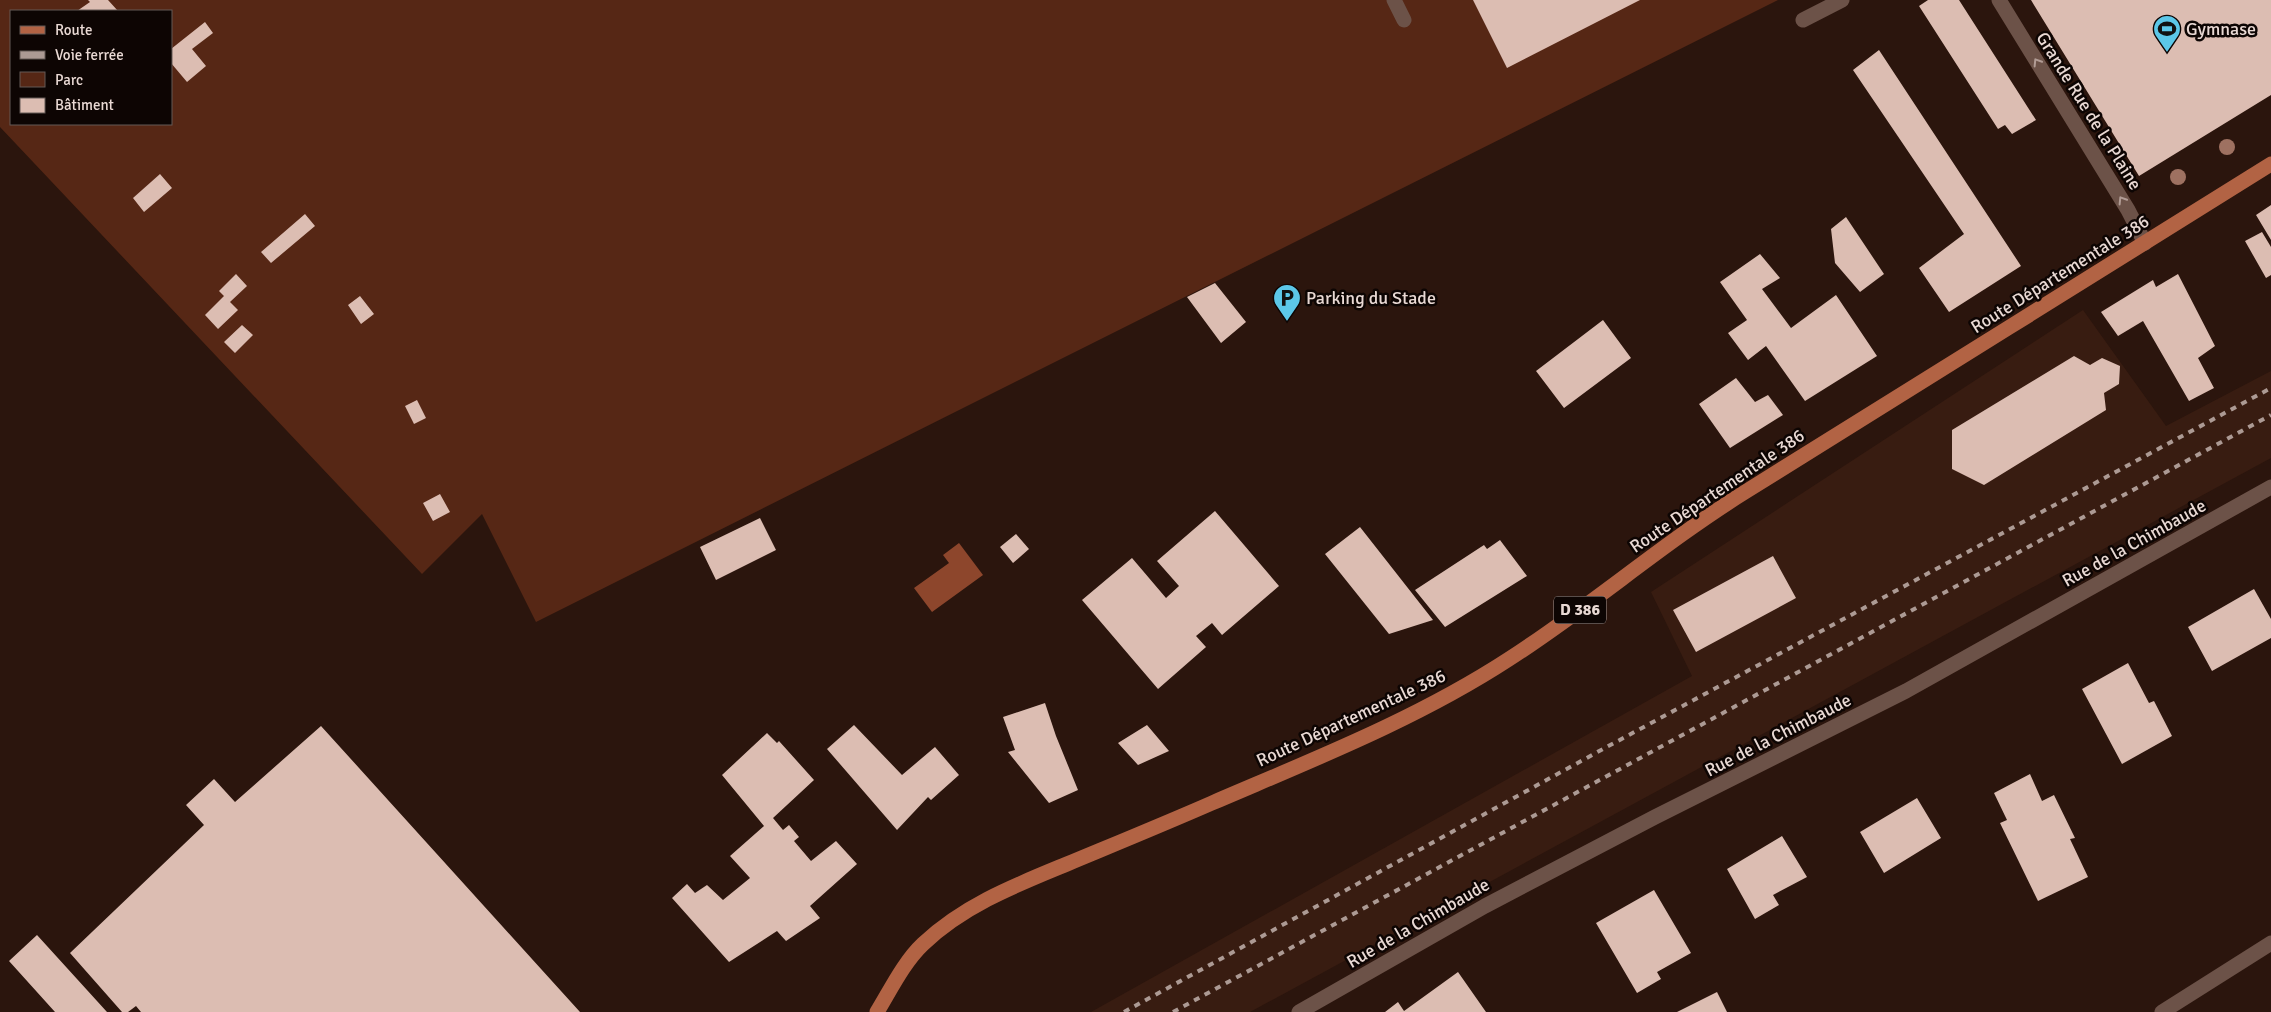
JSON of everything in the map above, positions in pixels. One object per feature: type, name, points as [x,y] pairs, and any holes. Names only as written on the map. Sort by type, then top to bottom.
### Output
[{"type":"main road","name":"Route Départementale 386","points":[[877,1012],[903,969],[920,947],[944,926],[979,903],[1013,886],[1210,804],[1414,713],[1468,684],[1508,660],[1594,600],[1653,554],[1720,508],[2271,164]]},
{"type":"street","points":[[1394,0],[1404,20]]},
{"type":"street","points":[[1803,20],[1842,0]]},
{"type":"street","name":"Grande Rue de la Plaine","points":[[1999,0],[2128,210],[2145,244]]},
{"type":"street","name":"Rue de la Chimbaude","points":[[1299,1012],[1502,897],[1655,817],[1906,691],[2271,487]]},
{"type":"street","points":[[2162,1012],[2271,943]]},
{"type":"shaded area","points":[[2083,310],[2166,426],[2271,371],[2271,458],[1250,1012],[1091,1012],[1692,676],[1651,592]]},
{"type":"shaded area","points":[[959,543],[983,575],[932,612],[914,588],[949,563],[943,555]]},
{"type":"green space","points":[[0,0],[1778,0],[536,622],[482,514],[422,574],[0,127]]},
{"type":"building","points":[[88,0],[108,0],[117,10],[78,10],[90,2]]},
{"type":"building","points":[[1473,0],[1640,0],[1507,68]]},
{"type":"building","points":[[1928,0],[1959,0],[2036,120],[2012,134],[2005,125],[1998,129],[1919,6]]},
{"type":"building","name":"Gymnase","points":[[2031,0],[2271,0],[2271,95],[2139,176]]},
{"type":"building","points":[[205,22],[213,33],[192,49],[206,66],[187,82],[172,64],[172,48]]},
{"type":"building","points":[[1879,50],[2021,266],[1949,312],[1919,268],[1964,234],[1853,70]]},
{"type":"building","points":[[160,174],[172,188],[144,212],[133,198]]},
{"type":"building","points":[[2271,205],[2271,240],[2256,215]]},
{"type":"building","points":[[305,214],[315,226],[271,263],[261,252]]},
{"type":"building","points":[[1846,217],[1884,274],[1860,292],[1835,263],[1831,229]]},
{"type":"building","points":[[2262,232],[2271,247],[2271,275],[2266,278],[2245,241]]},
{"type":"building","points":[[1760,254],[1780,278],[1762,289],[1791,328],[1836,295],[1877,356],[1805,401],[1766,346],[1748,360],[1728,333],[1747,320],[1720,282]]},
{"type":"building","points":[[236,274],[247,286],[230,302],[238,310],[218,329],[205,315],[224,296],[219,291]]},
{"type":"building","points":[[2178,274],[2215,346],[2198,358],[2214,388],[2189,401],[2143,321],[2118,336],[2101,312],[2153,280],[2156,287]]},
{"type":"building","points":[[1215,283],[1246,322],[1221,343],[1187,297]]},
{"type":"building","points":[[360,296],[374,314],[361,324],[348,305]]},
{"type":"building","points":[[1603,320],[1631,358],[1564,408],[1536,371]]},
{"type":"building","points":[[242,325],[253,335],[235,353],[224,342]]},
{"type":"building","points":[[2074,356],[2090,365],[2102,358],[2120,366],[2119,384],[2104,393],[2106,410],[1984,485],[1952,469],[1952,430]]},
{"type":"building","points":[[1736,378],[1755,402],[1768,395],[1783,415],[1730,448],[1699,404]]},
{"type":"building","points":[[417,400],[426,418],[414,424],[405,406]]},
{"type":"building","points":[[440,494],[450,512],[433,521],[423,503]]},
{"type":"building","points":[[1215,511],[1279,586],[1222,635],[1212,623],[1196,636],[1206,647],[1158,689],[1082,600],[1132,558],[1166,598],[1179,586],[1157,561]]},
{"type":"building","points":[[760,518],[776,550],[716,580],[700,547]]},
{"type":"building","points":[[1360,527],[1433,620],[1389,634],[1325,554]]},
{"type":"building","points":[[1016,534],[1029,549],[1013,563],[1000,547]]},
{"type":"building","points":[[1500,540],[1527,576],[1445,627],[1415,590],[1484,545],[1487,549]]},
{"type":"building","points":[[1773,556],[1796,598],[1696,652],[1673,610]]},
{"type":"building","points":[[2254,589],[2271,619],[2271,638],[2212,671],[2188,627]]},
{"type":"building","points":[[2128,663],[2149,703],[2154,701],[2172,736],[2122,764],[2082,689]]},
{"type":"building","points":[[1045,703],[1078,790],[1049,803],[1008,752],[1015,750],[1003,717]]},
{"type":"building","points":[[854,725],[902,775],[935,747],[959,775],[931,800],[928,797],[897,830],[827,749]]},
{"type":"building","points":[[1147,725],[1169,751],[1138,765],[1118,743]]},
{"type":"building","points":[[321,726],[580,1012],[141,1012],[136,1006],[128,1012],[122,1012],[70,953],[204,825],[186,805],[214,779],[235,802]]},
{"type":"building","points":[[767,733],[777,743],[779,741],[814,780],[773,818],[783,830],[789,825],[799,837],[794,841],[811,861],[836,841],[857,864],[810,906],[820,918],[786,941],[777,931],[729,962],[672,898],[687,884],[695,893],[707,885],[723,900],[750,878],[730,856],[764,826],[722,775]]},
{"type":"building","points":[[2030,774],[2042,801],[2054,795],[2075,838],[2070,839],[2088,877],[2038,901],[2000,823],[2007,820],[1994,793]]},
{"type":"building","points":[[1917,798],[1941,838],[1884,873],[1860,832]]},
{"type":"building","points":[[1782,836],[1807,877],[1773,895],[1779,905],[1755,919],[1727,869]]},
{"type":"building","points":[[1654,890],[1691,953],[1657,972],[1661,979],[1637,993],[1596,923]]},
{"type":"building","points":[[37,935],[107,1012],[55,1012],[9,961]]},
{"type":"building","points":[[1458,972],[1486,1012],[1385,1012],[1398,1002],[1404,1011]]},
{"type":"building","points":[[1717,992],[1727,1012],[1677,1012]]},
{"type":"railway","points":[[1124,1012],[1603,749],[2271,388]]},
{"type":"railway","points":[[1173,1012],[2271,415]]},
{"type":"place","name":"Gymnase","points":[[2167,53]]},
{"type":"place","name":"Parking du Stade","points":[[1287,322]]}]
